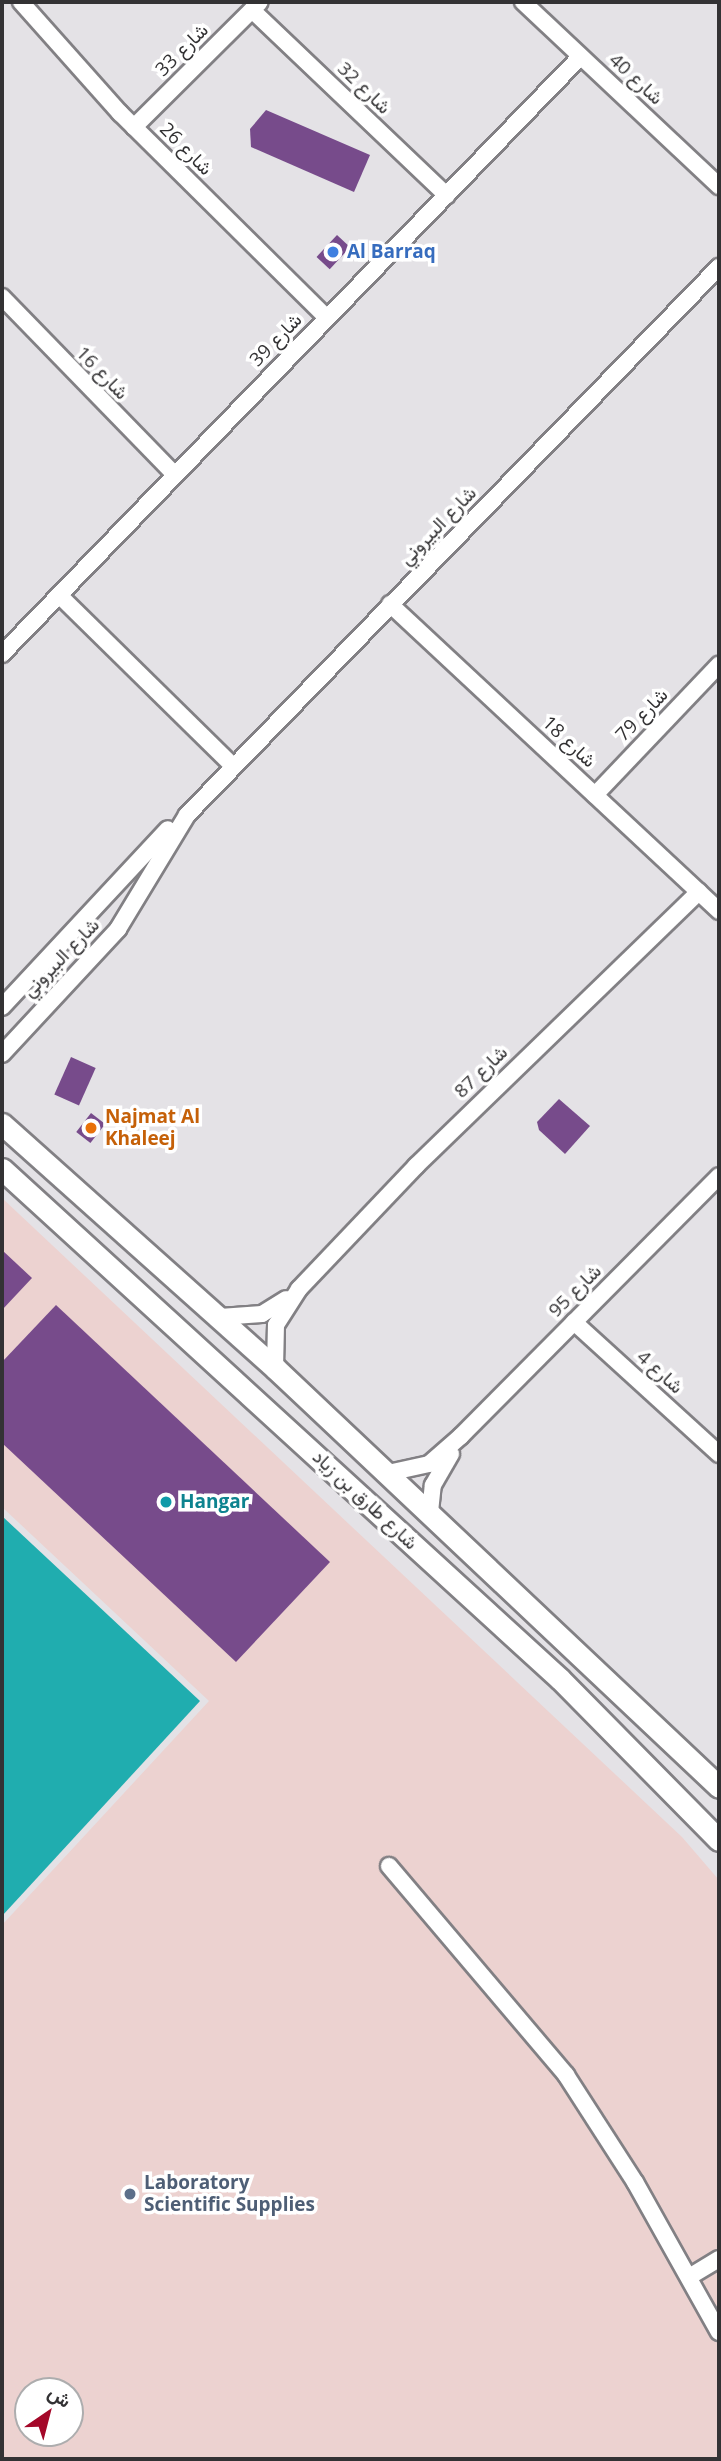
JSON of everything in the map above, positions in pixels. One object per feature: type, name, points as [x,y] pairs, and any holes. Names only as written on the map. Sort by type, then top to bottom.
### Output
[{"type":"main road","name":"شارع طارق بن زياد","points":[[2,1124],[220,1317],[719,1787]]},
{"type":"main road","name":"شارع طارق بن زياد","points":[[2,1169],[364,1498],[604,1722],[719,1840]]},
{"type":"main road","points":[[364,1498],[388,1474]]},
{"type":"street","name":"شارع 26","points":[[21,2],[134,127],[327,318]]},
{"type":"street","name":"شارع 40","points":[[523,2],[719,186]]},
{"type":"street","name":"شارع 33","points":[[134,127],[256,6]]},
{"type":"street","name":"شارع 32","points":[[256,6],[447,196]]},
{"type":"street","name":"شارع 39","points":[[2,654],[581,56]]},
{"type":"street","name":"شارع البيروني","points":[[2,1007],[144,853],[187,815],[719,267]]},
{"type":"street","name":"شارع 16","points":[[2,297],[175,475]]},
{"type":"street","points":[[59,595],[233,766]]},
{"type":"street","name":"شارع 18","points":[[390,604],[719,911]]},
{"type":"street","name":"شارع 79","points":[[595,795],[719,665]]},
{"type":"street","name":"شارع البيروني","points":[[2,1054],[118,929],[187,815]]},
{"type":"street","name":"شارع 87","points":[[275,1368],[276,1325],[299,1289],[416,1166],[699,892]]},
{"type":"street","name":"شارع 95","points":[[388,1474],[429,1464],[461,1436],[719,1176]]},
{"type":"street","name":"شارع 87","points":[[220,1317],[262,1314],[299,1289]]},
{"type":"street","name":"شارع 4","points":[[573,1322],[719,1454]]},
{"type":"street","name":"شارع 95","points":[[430,1512],[436,1476],[461,1436]]},
{"type":"street","points":[[389,1866],[566,2075],[689,2277],[719,2332]]},
{"type":"street","points":[[689,2277],[719,2259]]},
{"type":"shaded area","points":[[2,1198],[682,1837],[719,1880],[719,2459],[2,2459],[2,1925],[209,1701],[2,1507]]},
{"type":"water","points":[[2,1516],[200,1701],[2,1916]]},
{"type":"building","points":[[266,110],[370,155],[354,192],[251,147],[250,129]]},
{"type":"building","name":"Al Barraq","points":[[337,235],[350,247],[330,269],[317,257]]},
{"type":"building","points":[[71,1057],[96,1068],[79,1105],[54,1094]]},
{"type":"building","points":[[559,1099],[590,1126],[565,1154],[539,1130],[537,1122]]},
{"type":"building","name":"Najmat Al Khaleej","points":[[91,1113],[105,1124],[90,1143],[76,1132]]},
{"type":"building","points":[[2,1250],[32,1278],[2,1310]]},
{"type":"building","name":"Hangar","points":[[56,1305],[330,1562],[236,1662],[2,1443],[2,1362]]},
{"type":"place","name":"Al Barraq","points":[[333,252]]},
{"type":"place","name":"Najmat Al Khaleej","points":[[91,1128]]},
{"type":"place","name":"Hangar","points":[[166,1502]]},
{"type":"place","name":"Laboratory Scientific Supplies","points":[[130,2194]]}]
